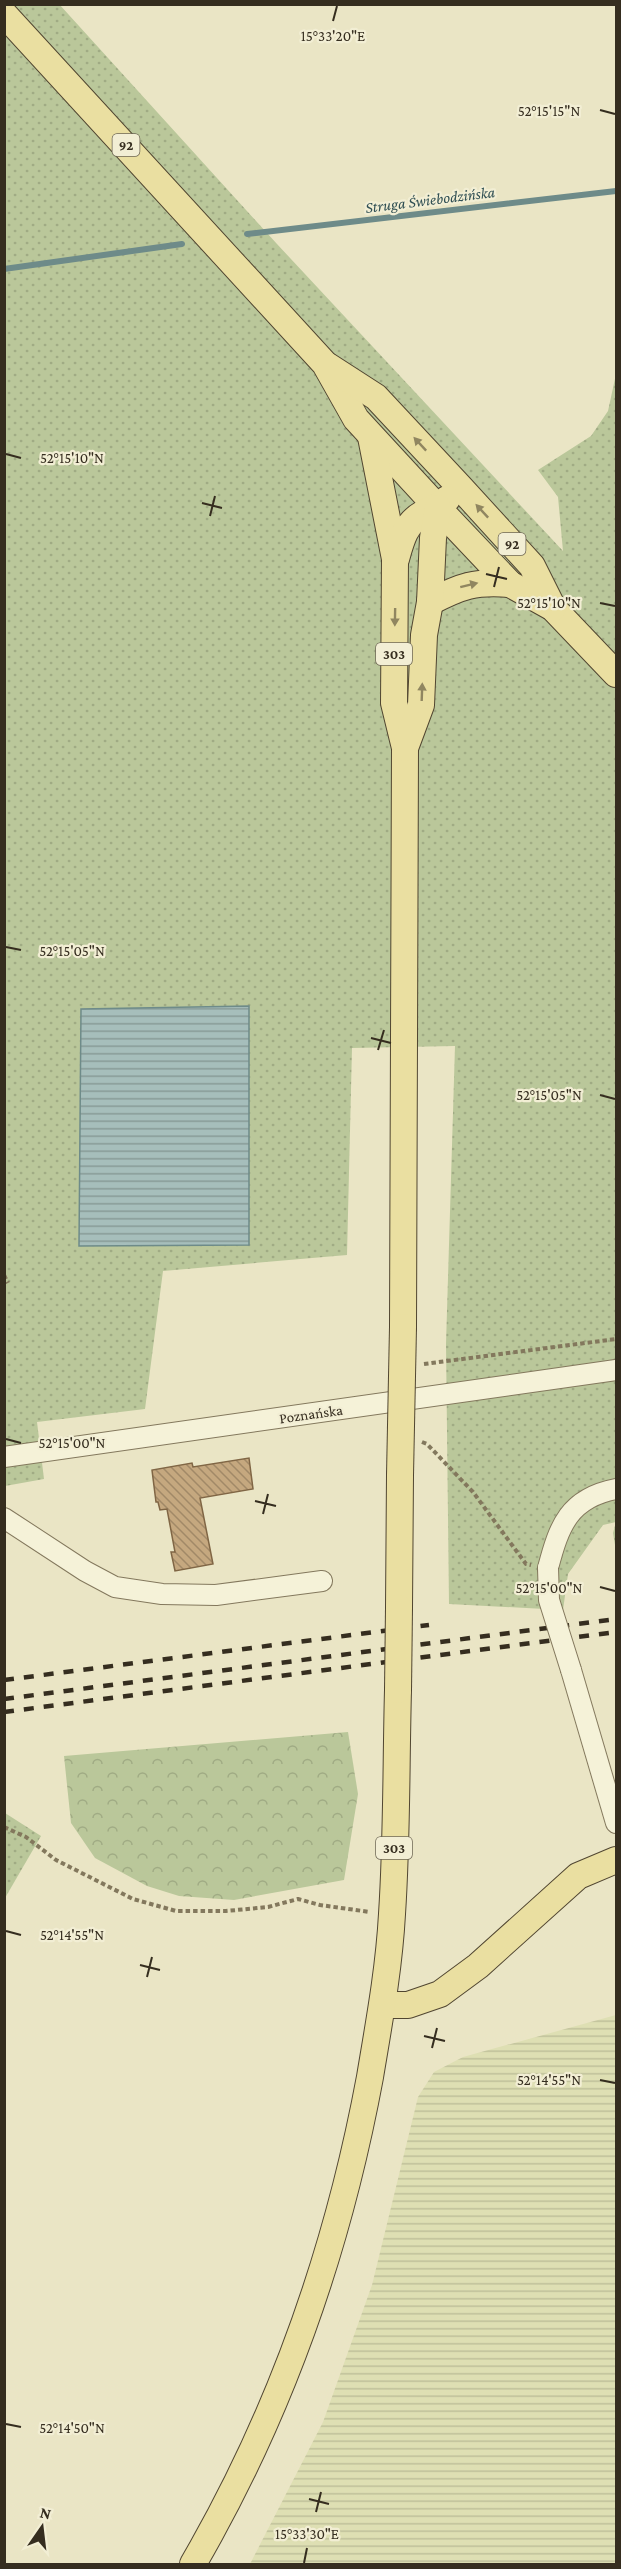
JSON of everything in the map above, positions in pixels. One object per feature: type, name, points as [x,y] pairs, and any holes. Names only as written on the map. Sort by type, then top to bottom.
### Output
[{"type":"main road","name":"92","points":[[4,14],[325,364],[356,419],[371,436],[510,584],[553,608]]},
{"type":"main road","name":"92","points":[[325,364],[376,397],[532,566],[553,608],[616,674]]},
{"type":"main road","name":"303","points":[[371,436],[395,559],[394,703],[405,748],[403,1327],[398,1690],[392,1915],[383,2006]]},
{"type":"main road","name":"303","points":[[395,559],[404,532],[412,521],[423,513],[438,508],[460,487]]},
{"type":"main road","name":"303","points":[[405,748],[421,705],[424,635],[430,602],[433,538],[438,508]]},
{"type":"main road","points":[[430,602],[463,585],[484,582],[510,584]]},
{"type":"main road","points":[[193,2565],[239,2479],[265,2422],[291,2362],[314,2297],[340,2212],[354,2154],[383,2006],[408,2005],[440,1994],[478,1966],[578,1876],[616,1860]]},
{"type":"street","name":"Poznańska","points":[[4,1458],[616,1370]]},
{"type":"street","points":[[616,1489],[604,1492],[576,1506],[558,1532],[548,1568],[549,1600],[616,1823]]},
{"type":"street","points":[[4,1518],[115,1587],[162,1594],[216,1595],[322,1581]]},
{"type":"path","points":[[4,1275],[8,1283]]},
{"type":"path","points":[[4,1827],[26,1837],[56,1860],[133,1899],[176,1911],[226,1911],[258,1908],[298,1899],[320,1905],[392,1915]]},
{"type":"green space","points":[[59,4],[277,244],[563,551],[558,497],[538,470],[591,436],[608,411],[616,374],[616,1522],[603,1525],[568,1574],[563,1610],[449,1604],[446,1344],[455,1046],[352,1048],[347,1255],[163,1271],[145,1409],[37,1422],[44,1479],[5,1486],[4,5]]},
{"type":"green space","points":[[616,1522],[616,1551],[613,1533]]},
{"type":"green space","points":[[348,1732],[358,1794],[344,1880],[234,1900],[179,1896],[147,1886],[95,1858],[71,1823],[64,1756]]},
{"type":"green space","points":[[5,1813],[41,1836],[5,1898]]},
{"type":"green space","points":[[616,2015],[616,2564],[250,2564],[323,2422],[372,2285],[418,2097],[434,2072],[463,2057]]},
{"type":"water","points":[[249,1006],[249,1245],[79,1246],[81,1009]]},
{"type":"building","points":[[249,1458],[253,1489],[200,1498],[213,1564],[175,1571],[171,1552],[175,1552],[167,1509],[160,1510],[156,1502],[152,1470],[192,1463],[193,1467]]},
{"type":"waterway","name":"Struga Świebodzińska","points":[[247,234],[616,191]]},
{"type":"waterway","name":"Struga Świebodzińska","points":[[4,269],[182,244]]},
{"type":"railway","points":[[4,1699],[616,1619]]},
{"type":"railway","points":[[4,1680],[429,1625]]},
{"type":"railway","points":[[4,1712],[616,1632]]}]
